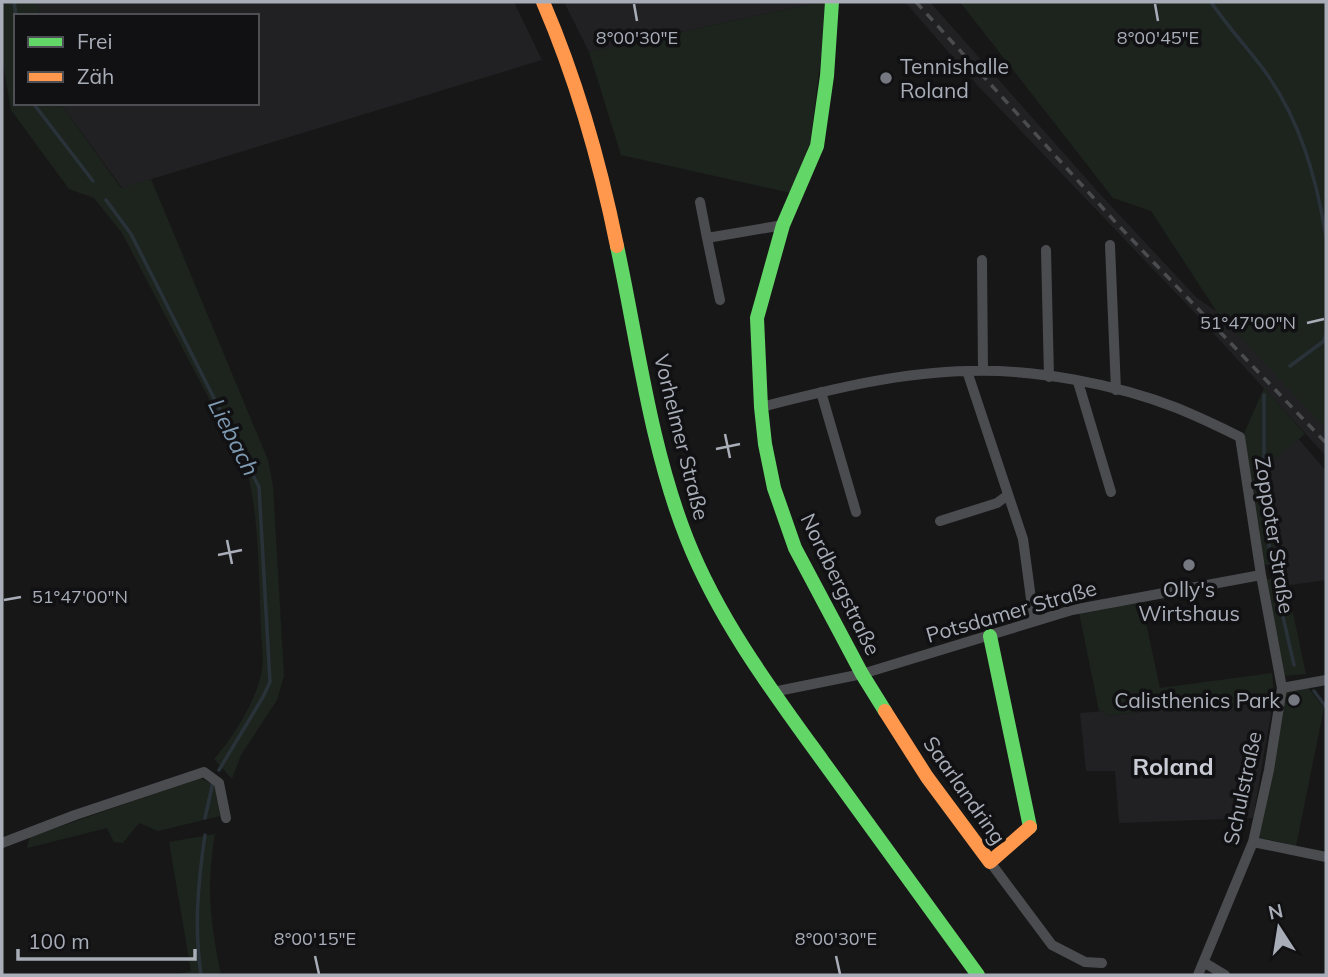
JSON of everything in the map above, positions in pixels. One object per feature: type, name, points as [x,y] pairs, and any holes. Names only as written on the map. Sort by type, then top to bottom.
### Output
[{"type":"street","name":"Vorhelmer Straße","points":[[543,2],[579,93],[605,188],[655,433],[687,540],[743,646],[978,975]]},
{"type":"street","name":"Nordbergstraße","points":[[832,2],[827,76],[817,146],[783,225],[757,318],[761,407],[774,488],[795,548],[862,674]]},
{"type":"street","points":[[700,202],[720,300]]},
{"type":"street","points":[[707,237],[783,225]]},
{"type":"street","points":[[1110,244],[1116,390]]},
{"type":"street","points":[[1046,250],[1049,377]]},
{"type":"street","points":[[982,260],[983,371]]},
{"type":"street","points":[[967,371],[1023,539],[1034,621]]},
{"type":"street","name":"Zoppoter Straße","points":[[761,407],[821,392],[908,376],[983,371],[1049,377],[1116,390],[1176,408],[1240,437],[1282,688]]},
{"type":"street","points":[[1078,382],[1111,492]]},
{"type":"street","points":[[821,392],[856,512]]},
{"type":"street","points":[[940,521],[997,503],[1008,495]]},
{"type":"street","name":"Potsdamer Straße","points":[[774,692],[862,674],[1072,610],[1261,575]]},
{"type":"street","name":"Saarlandring","points":[[862,674],[928,777],[990,862],[1030,829],[990,636]]},
{"type":"street","points":[[1282,688],[1326,680]]},
{"type":"street","name":"Schulstraße","points":[[1198,975],[1253,842],[1269,769],[1282,688]]},
{"type":"street","points":[[2,843],[75,815],[204,772],[219,783],[226,818]]},
{"type":"street","points":[[1253,842],[1326,857]]},
{"type":"street","points":[[990,862],[1052,945],[1085,962],[1102,963]]},
{"type":"street","points":[[1205,962],[1225,975]]},
{"type":"shaded area","points":[[2,2],[37,2],[40,14],[14,14],[14,105],[61,105],[121,188],[151,179],[268,460],[273,486],[284,676],[277,700],[241,755],[232,779],[214,759],[236,730],[248,708],[258,686],[263,663],[256,528],[247,471],[122,233],[94,198],[69,189],[11,110],[2,57]]},
{"type":"shaded area","points":[[37,2],[514,2],[542,60],[122,188],[61,105],[259,105],[259,14],[40,14]]},
{"type":"shaded area","points":[[564,2],[820,2],[589,52]]},
{"type":"shaded area","points":[[828,2],[810,143],[791,193],[621,155],[589,52]]},
{"type":"shaded area","points":[[905,2],[930,2],[1099,193],[1196,297],[1217,312],[1326,427],[1326,456],[1193,311],[978,86]]},
{"type":"shaded area","points":[[960,2],[1326,2],[1326,429],[1217,312],[1151,211],[1113,198]]},
{"type":"shaded area","points":[[1264,388],[1305,434],[1269,463],[1268,488],[1277,566],[1262,564],[1243,436]]},
{"type":"shaded area","points":[[1271,407],[1326,471],[1326,580],[1283,586],[1267,524]]},
{"type":"shaded area","points":[[1285,576],[1306,674],[1282,676],[1265,580]]},
{"type":"shaded area","points":[[1141,600],[1160,688],[1272,673],[1274,696],[1106,716],[1105,711],[1099,711],[1079,612]]},
{"type":"shaded area","points":[[1307,686],[1324,708],[1296,846],[1257,837],[1284,690]]},
{"type":"shaded area","points":[[1274,696],[1253,818],[1119,823],[1115,771],[1086,771],[1080,713],[1105,711],[1107,716]]},
{"type":"shaded area","points":[[200,778],[216,785],[220,816],[158,831],[139,823],[123,843],[114,842],[107,828],[27,848],[30,837]]},
{"type":"shaded area","points":[[215,834],[210,905],[221,975],[174,975],[191,971],[169,842]]},
{"type":"waterway","name":"Liebach","points":[[14,2],[16,14]]},
{"type":"waterway","points":[[1211,2],[1277,89],[1297,128],[1317,192],[1326,236]]},
{"type":"waterway","name":"Liebach","points":[[35,105],[93,181]]},
{"type":"waterway","name":"Liebach","points":[[106,200],[131,234],[259,487],[270,682],[219,770]]},
{"type":"waterway","points":[[1290,366],[1324,341],[1326,334]]},
{"type":"waterway","points":[[1264,395],[1264,489],[1271,564],[1294,665]]},
{"type":"waterway","points":[[1314,691],[1326,707]]},
{"type":"waterway","points":[[205,818],[213,782]]},
{"type":"waterway","points":[[201,975],[198,905],[205,835]]},
{"type":"railway","points":[[916,2],[1119,226],[1326,443]]},
{"type":"traffic: fast","points":[[832,2],[827,76],[817,146],[783,225],[757,318],[761,407],[774,488],[795,548],[862,674],[885,711]]},
{"type":"traffic: fast","points":[[617,246],[663,468],[700,569],[731,626],[766,681],[978,975]]},
{"type":"traffic: fast","points":[[990,636],[1030,827]]},
{"type":"traffic: slow","points":[[543,2],[567,62],[586,122],[617,246]]},
{"type":"traffic: slow","points":[[885,711],[927,777],[990,862],[1030,827]]},
{"type":"place","name":"Tennishalle Roland","points":[[886,78]]},
{"type":"place","name":"Olly's Wirtshaus","points":[[1189,565]]},
{"type":"place","name":"Calisthenics Park","points":[[1294,700]]},
{"type":"district","name":"Roland","points":[[1173,766]]}]
